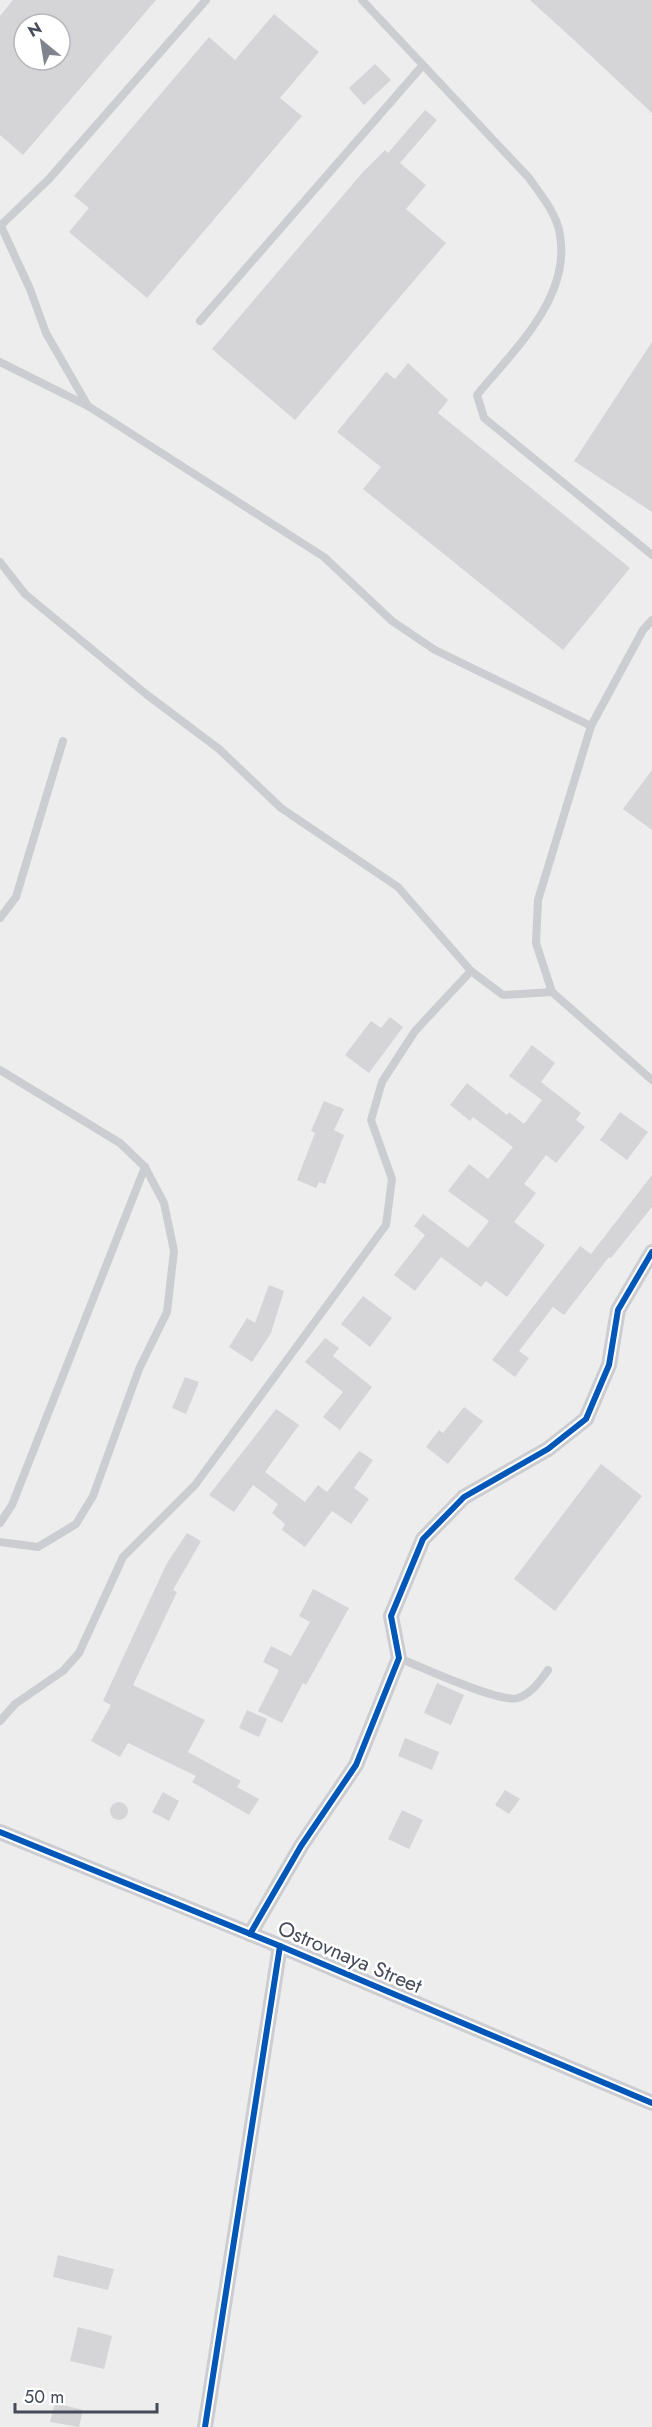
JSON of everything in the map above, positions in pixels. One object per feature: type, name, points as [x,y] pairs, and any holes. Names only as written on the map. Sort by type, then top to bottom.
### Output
[{"type":"street","points":[[250,1934],[301,1846],[356,1765],[399,1658],[391,1616],[423,1539],[465,1497],[548,1449],[586,1419],[609,1365],[618,1310],[652,1252]]},
{"type":"street","name":"Ostrovnaya Street","points":[[0,1832],[280,1946],[652,2103]]},
{"type":"street","points":[[205,2427],[280,1946]]},
{"type":"lane","points":[[88,406],[46,333],[30,289],[0,225],[49,179],[206,0]]},
{"type":"lane","points":[[362,0],[529,178],[550,209],[560,234],[561,262],[538,320],[477,395],[484,418],[652,555]]},
{"type":"lane","points":[[200,321],[423,65]]},
{"type":"lane","points":[[0,362],[88,406],[324,557],[392,621],[435,650],[591,726]]},
{"type":"lane","points":[[0,562],[25,594],[146,694],[219,749],[281,808],[398,887],[471,971],[503,995],[552,992]]},
{"type":"lane","points":[[652,620],[643,630],[591,726],[538,900],[536,943],[552,992],[652,1080]]},
{"type":"lane","points":[[0,918],[16,897],[63,741]]},
{"type":"lane","points":[[0,1721],[15,1704],[63,1671],[79,1653],[123,1557],[195,1485],[386,1225],[392,1179],[371,1120],[382,1082],[415,1031],[471,971]]},
{"type":"lane","points":[[0,1070],[120,1143],[145,1167],[164,1203],[174,1251],[166,1312],[139,1370],[93,1496],[76,1524],[38,1547],[0,1542]]},
{"type":"lane","points":[[0,1522],[12,1505],[145,1167]]},
{"type":"lane","points":[[399,1658],[497,1697],[515,1699],[531,1692],[549,1671]]},
{"type":"building","points":[[13,0],[156,0],[23,155],[0,135],[0,16]]},
{"type":"building","points":[[530,0],[652,0],[652,113],[574,40]]},
{"type":"building","points":[[274,14],[319,52],[280,98],[302,116],[147,298],[69,232],[89,208],[74,196],[209,37],[235,60]]},
{"type":"building","points":[[375,64],[391,80],[364,105],[349,88]]},
{"type":"building","points":[[425,110],[437,120],[400,163],[426,185],[406,209],[446,243],[295,420],[212,349],[363,172],[385,150],[388,153]]},
{"type":"building","points":[[652,342],[652,512],[574,461]]},
{"type":"building","points":[[408,363],[448,400],[438,413],[630,568],[563,650],[363,489],[381,467],[337,432],[386,372],[395,379]]},
{"type":"building","points":[[652,770],[652,830],[623,809]]},
{"type":"building","points":[[390,1017],[403,1027],[369,1073],[345,1055],[371,1021],[381,1028]]},
{"type":"building","points":[[532,1045],[555,1063],[541,1082],[581,1113],[576,1120],[585,1127],[556,1163],[546,1155],[524,1184],[536,1193],[514,1222],[545,1245],[507,1297],[486,1281],[481,1287],[441,1257],[415,1291],[394,1275],[425,1235],[414,1226],[423,1214],[468,1248],[489,1221],[448,1191],[469,1164],[488,1179],[513,1147],[473,1117],[470,1121],[450,1105],[467,1083],[507,1115],[509,1112],[524,1124],[542,1100],[509,1076]]},
{"type":"building","points":[[324,1101],[344,1109],[334,1130],[344,1135],[325,1184],[319,1182],[316,1188],[297,1180],[315,1133],[311,1131]]},
{"type":"building","points":[[620,1112],[648,1132],[627,1160],[600,1140]]},
{"type":"building","points":[[652,1175],[652,1207],[564,1315],[553,1307],[519,1351],[529,1358],[515,1377],[492,1360],[580,1246],[591,1254]]},
{"type":"building","points":[[269,1285],[284,1291],[271,1333],[252,1362],[229,1347],[247,1318],[255,1323]]},
{"type":"building","points":[[363,1296],[392,1318],[370,1347],[341,1324]]},
{"type":"building","points":[[325,1338],[339,1348],[333,1356],[372,1387],[340,1430],[323,1417],[343,1392],[305,1362]]},
{"type":"building","points":[[185,1377],[199,1382],[186,1414],[172,1408]]},
{"type":"building","points":[[464,1407],[483,1421],[448,1464],[426,1447],[439,1430],[443,1433]]},
{"type":"building","points":[[276,1409],[299,1425],[265,1472],[305,1502],[318,1485],[327,1492],[359,1451],[373,1460],[354,1488],[369,1499],[351,1524],[332,1511],[305,1547],[282,1530],[285,1524],[272,1513],[278,1504],[253,1485],[234,1512],[209,1495]]},
{"type":"building","points":[[601,1464],[642,1496],[555,1611],[514,1579]]},
{"type":"building","points":[[187,1533],[201,1541],[173,1590],[177,1592],[133,1685],[205,1720],[188,1752],[241,1781],[237,1787],[259,1799],[249,1815],[192,1782],[196,1776],[128,1743],[120,1757],[91,1741],[111,1705],[103,1701],[126,1651],[167,1563]]},
{"type":"building","points":[[313,1589],[349,1608],[306,1685],[303,1683],[282,1723],[258,1711],[279,1670],[263,1662],[271,1646],[291,1656],[310,1622],[299,1616]]},
{"type":"building","points":[[437,1683],[464,1695],[451,1725],[424,1713]]},
{"type":"building","points":[[247,1710],[267,1719],[259,1737],[239,1728]]},
{"type":"building","points":[[405,1738],[439,1752],[432,1770],[398,1756]]},
{"type":"building","points":[[505,1790],[520,1799],[509,1814],[495,1805]]},
{"type":"building","points":[[163,1792],[179,1801],[169,1821],[152,1812]]},
{"type":"building","points":[[119,1802],[125,1805],[128,1811],[125,1817],[119,1820],[113,1817],[110,1811],[113,1805]]},
{"type":"building","points":[[402,1810],[423,1820],[409,1849],[388,1839]]},
{"type":"building","points":[[58,2255],[114,2269],[108,2290],[53,2277]]},
{"type":"building","points":[[78,2327],[112,2336],[104,2369],[70,2361]]},
{"type":"building","points":[[55,2403],[83,2410],[79,2427],[50,2422]]},
{"type":"cycle path","points":[[250,1934],[301,1846],[356,1765],[399,1658],[391,1616],[423,1539],[464,1497],[548,1449],[586,1419],[609,1365],[618,1310],[652,1252]]},
{"type":"cycle path","points":[[0,1832],[280,1946],[652,2103]]},
{"type":"cycle path","points":[[205,2427],[280,1946]]}]
